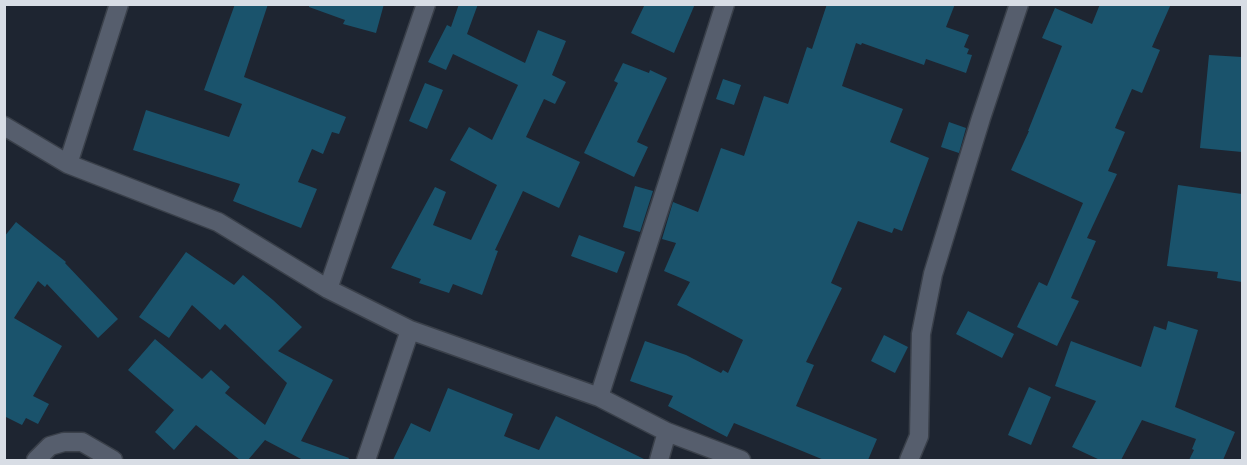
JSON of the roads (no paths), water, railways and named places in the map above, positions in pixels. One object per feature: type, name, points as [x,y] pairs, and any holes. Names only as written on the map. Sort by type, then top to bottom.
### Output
[{"type":"street","points":[[68,164],[119,4]]},
{"type":"street","points":[[328,289],[426,4]]},
{"type":"street","points":[[599,397],[725,4]]},
{"type":"street","points":[[909,460],[920,436],[921,333],[933,274],[1019,4]]},
{"type":"street","points":[[4,126],[68,164],[218,222],[328,289],[410,330],[599,397],[667,432],[741,460]]},
{"type":"street","points":[[366,460],[410,330]]},
{"type":"street","points":[[659,460],[667,432]]},
{"type":"street","points":[[36,460],[50,446],[64,442],[82,442],[112,460]]}]
